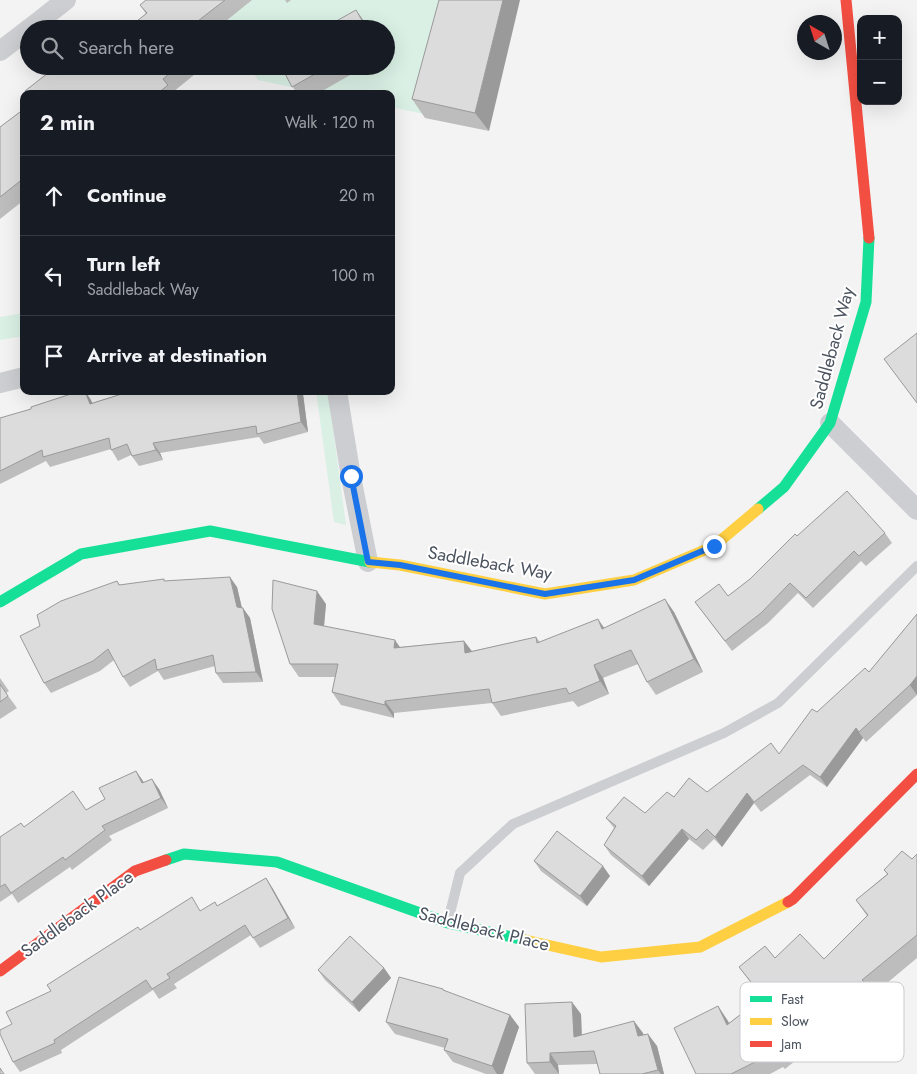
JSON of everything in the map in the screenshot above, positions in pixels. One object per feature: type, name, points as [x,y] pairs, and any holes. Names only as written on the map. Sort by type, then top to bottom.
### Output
[{"type":"street","points":[[40,20],[66,0]]},
{"type":"street","name":"Saddleback Way","points":[[0,602],[82,554],[210,531],[368,562],[400,565],[545,594],[634,580],[714,546],[784,487],[830,423],[866,302],[869,242],[846,0]]},
{"type":"street","points":[[0,51],[20,36]]},
{"type":"street","points":[[0,383],[20,378]]},
{"type":"street","points":[[338,395],[368,562]]},
{"type":"street","points":[[830,423],[917,510]]},
{"type":"street","name":"Saddleback Place","points":[[0,970],[135,871],[184,854],[277,862],[448,923],[601,958],[700,947],[793,898],[917,774]]},
{"type":"lane","points":[[448,923],[460,873],[512,824],[724,733],[778,703],[917,566]]},
{"type":"green space","points":[[201,0],[512,0],[428,115],[395,108],[395,90],[305,90],[258,80],[254,75],[395,75],[395,20],[215,20]]},
{"type":"green space","points":[[20,314],[20,337],[0,340],[0,317]]},
{"type":"green space","points":[[317,395],[329,395],[346,525],[334,522]]},
{"type":"building","points":[[146,0],[225,0],[199,20],[138,20],[147,13],[140,5]]},
{"type":"building","points":[[439,0],[503,0],[475,113],[412,99]]},
{"type":"building","points":[[356,10],[362,20],[338,20]]},
{"type":"building","points":[[45,75],[168,75],[163,79],[168,85],[162,90],[26,90]]},
{"type":"building","points":[[286,75],[313,75],[292,87]]},
{"type":"building","points":[[20,112],[20,181],[0,197],[0,127]]},
{"type":"building","points":[[917,333],[917,403],[884,359]]},
{"type":"building","points":[[68,395],[87,395],[90,404],[118,395],[298,395],[301,422],[257,434],[256,426],[153,443],[156,450],[132,456],[127,444],[111,450],[109,438],[43,457],[42,450],[0,471],[0,418],[31,409],[31,407]]},
{"type":"building","points":[[847,491],[885,533],[859,556],[854,551],[806,598],[790,583],[761,613],[725,641],[695,602],[719,584],[728,596],[750,579],[795,534],[797,536]]},
{"type":"building","points":[[230,577],[237,607],[243,608],[256,672],[216,673],[213,655],[157,670],[155,659],[123,677],[108,649],[93,661],[44,683],[20,636],[40,626],[37,615],[61,601],[117,581],[119,585],[164,579],[164,581]]},
{"type":"building","points":[[273,580],[317,591],[314,624],[395,640],[394,648],[464,641],[465,653],[536,637],[537,643],[598,619],[602,629],[665,599],[694,659],[647,682],[631,650],[594,665],[600,681],[569,694],[566,688],[492,703],[489,689],[385,701],[385,705],[332,692],[338,664],[290,664],[272,609]]},
{"type":"building","points":[[917,614],[917,676],[910,685],[859,732],[856,728],[820,777],[803,765],[754,802],[747,793],[715,837],[707,829],[696,840],[682,829],[642,876],[604,845],[616,826],[606,818],[624,797],[645,813],[667,792],[674,797],[689,778],[707,792],[771,743],[779,754],[812,709],[817,712],[865,668],[869,672]]},
{"type":"building","points":[[0,684],[8,696],[0,702]]},
{"type":"building","points":[[136,771],[142,783],[152,779],[161,798],[102,826],[105,830],[65,860],[63,857],[11,893],[5,884],[0,887],[0,837],[21,823],[24,827],[73,791],[86,810],[105,799],[99,788]]},
{"type":"building","points":[[557,831],[603,866],[580,896],[534,861]]},
{"type":"building","points":[[902,851],[912,859],[917,854],[917,935],[862,980],[864,982],[751,982],[739,967],[765,946],[775,958],[800,934],[824,959],[868,915],[856,900],[888,874],[884,870]]},
{"type":"building","points":[[266,878],[288,918],[253,938],[245,925],[167,974],[170,978],[152,989],[146,980],[54,1040],[55,1043],[13,1062],[0,1034],[0,1030],[12,1024],[6,1012],[51,991],[47,985],[138,927],[140,930],[192,897],[200,911],[215,902],[217,906]]},
{"type":"building","points":[[350,936],[384,968],[352,1002],[318,970]]},
{"type":"building","points":[[399,977],[443,989],[510,1015],[492,1066],[444,1050],[448,1039],[386,1022]]},
{"type":"building","points":[[572,1002],[574,1037],[634,1021],[638,1036],[648,1034],[658,1070],[642,1074],[600,1074],[594,1051],[550,1053],[550,1062],[527,1063],[525,1004]]},
{"type":"building","points":[[718,1006],[727,1025],[740,1015],[740,1062],[755,1062],[731,1074],[696,1074],[674,1028]]},
{"type":"traffic: fast","points":[[758,509],[784,487],[830,423],[866,302],[869,238]]},
{"type":"traffic: fast","points":[[0,602],[81,554],[210,531],[370,562]]},
{"type":"traffic: fast","points":[[166,860],[184,854],[277,862],[448,923],[525,940]]},
{"type":"traffic: slow","points":[[370,562],[400,565],[545,594],[634,580],[714,546],[758,509]]},
{"type":"traffic: slow","points":[[525,940],[601,957],[700,947],[788,902]]},
{"type":"traffic: jam","points":[[846,0],[869,238]]},
{"type":"traffic: jam","points":[[788,902],[917,774]]},
{"type":"traffic: jam","points":[[0,971],[135,871],[166,860]]},
{"type":"route","points":[[351,476],[368,562],[400,565],[545,594],[634,580],[714,546]]}]
